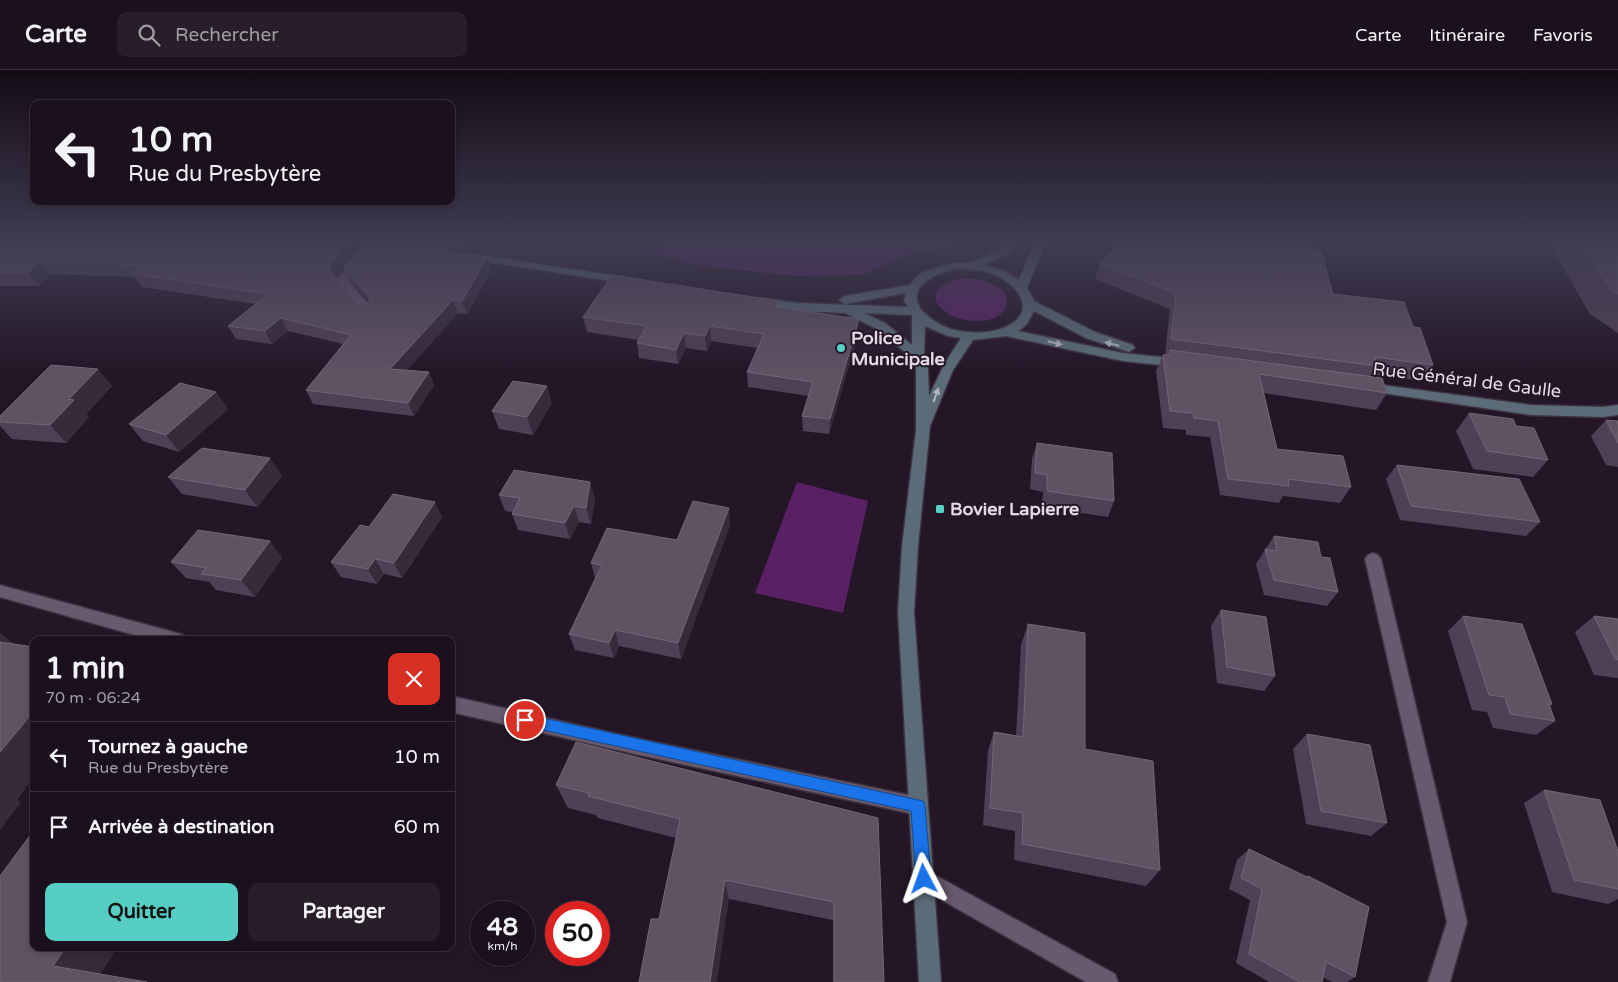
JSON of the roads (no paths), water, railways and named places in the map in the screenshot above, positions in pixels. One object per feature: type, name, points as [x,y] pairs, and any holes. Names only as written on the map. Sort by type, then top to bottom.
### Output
[{"type":"main road","points":[[914,286],[910,295],[917,314],[918,356],[922,368],[923,430],[910,546],[906,612],[930,982]]},
{"type":"main road","points":[[912,288],[861,298],[819,302],[747,300],[783,307],[845,308],[917,314],[940,330],[968,337],[989,336],[1007,332],[1020,324],[1028,315],[1030,304],[1028,295],[1022,287]]},
{"type":"main road","points":[[1007,332],[1123,357],[1194,364],[1104,342],[1072,328],[1030,304]]},
{"type":"main road","points":[[845,308],[881,326],[918,356]]},
{"type":"main road","points":[[923,430],[941,382],[968,337]]},
{"type":"main road","name":"Rue Général de Gaulle","points":[[1352,385],[1531,410],[1603,412],[1618,410]]},
{"type":"street","points":[[347,286],[369,312]]},
{"type":"street","points":[[1372,559],[1456,922],[1439,982]]},
{"type":"street","points":[[0,592],[162,636]]},
{"type":"street","points":[[455,705],[635,746],[918,806]]},
{"type":"street","points":[[924,879],[1106,982]]},
{"type":"place","name":"Police Municipale","points":[[841,348]]},
{"type":"place","name":"Bovier Lapierre","points":[[940,509]]}]
